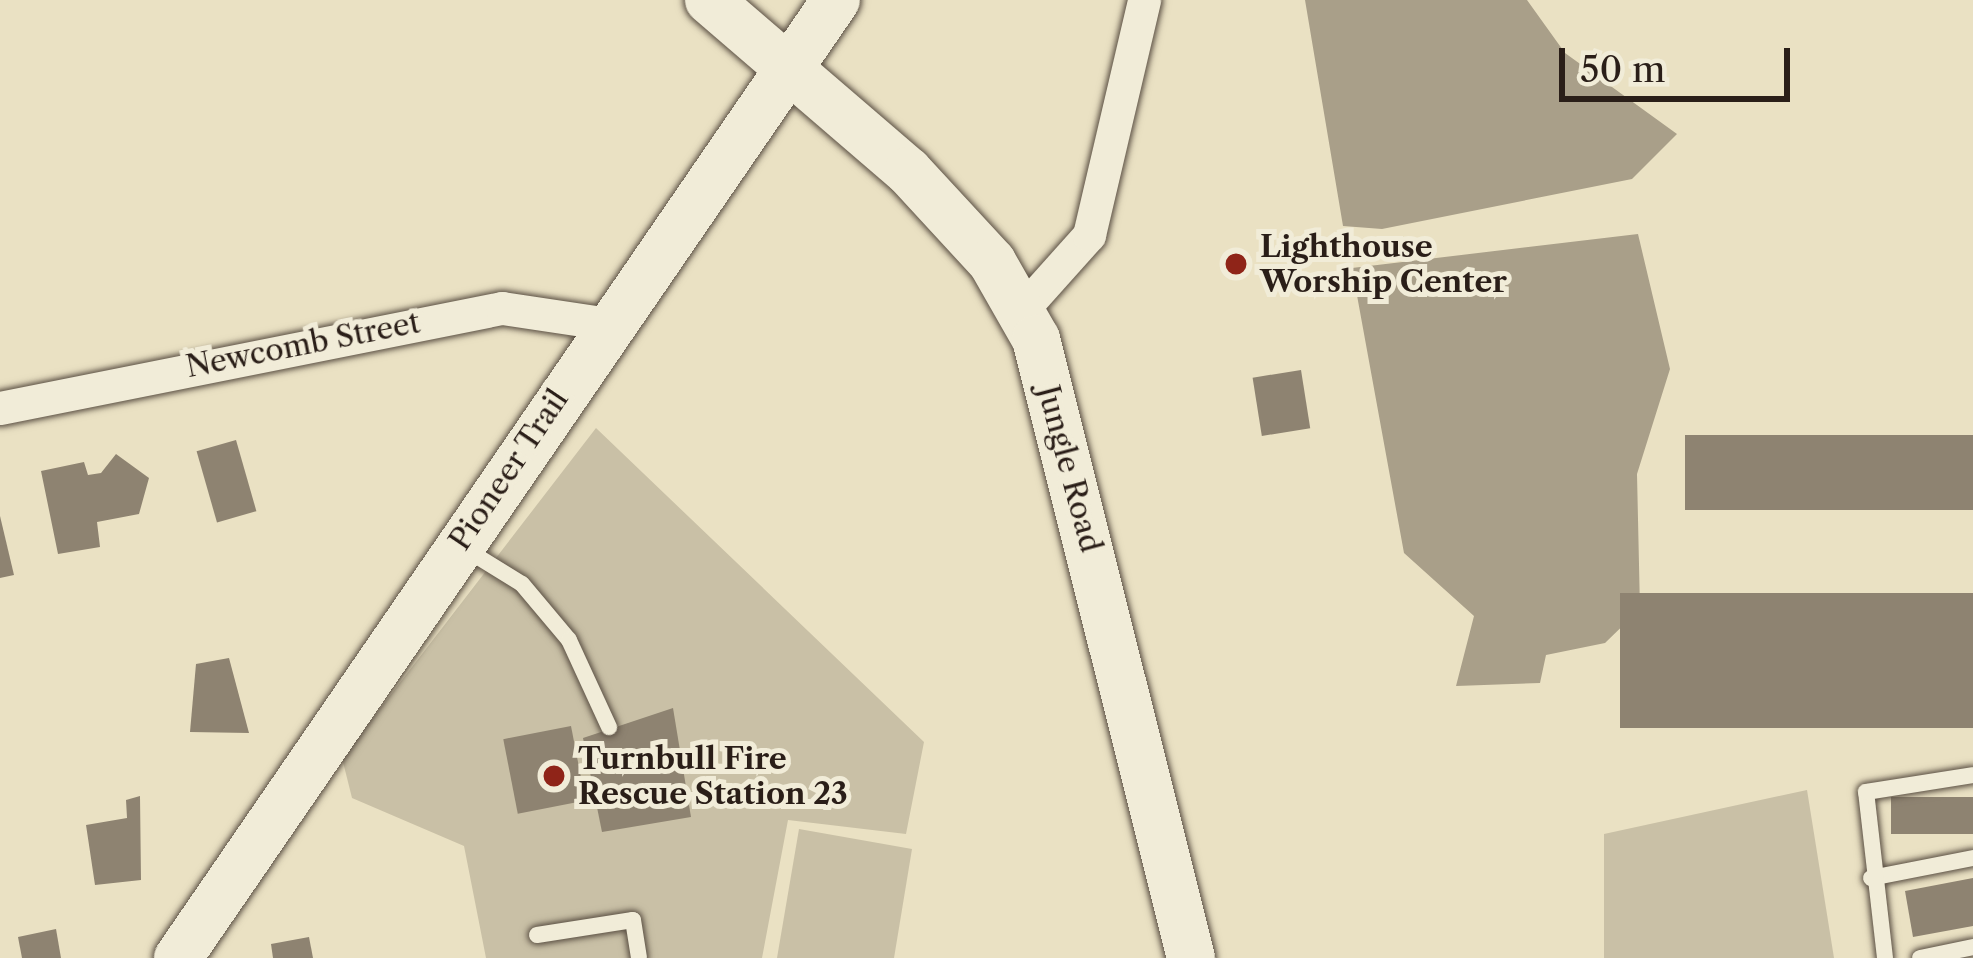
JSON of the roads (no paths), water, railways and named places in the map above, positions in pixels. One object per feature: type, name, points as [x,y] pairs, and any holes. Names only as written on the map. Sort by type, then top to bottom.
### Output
[{"type":"street","points":[[710,0],[785,72]]},
{"type":"street","name":"Pioneer Trail","points":[[178,958],[609,324],[836,0]]},
{"type":"street","points":[[1021,311],[1089,235],[1144,0]]},
{"type":"street","name":"Jungle Road","points":[[785,72],[908,172],[1021,311],[1154,782],[1190,958]]},
{"type":"street","name":"Newcomb Street","points":[[0,408],[502,308],[609,324]]},
{"type":"lane","points":[[458,545],[522,584],[569,640],[608,727]]},
{"type":"lane","points":[[1885,958],[1870,878],[1866,792],[1973,775]]},
{"type":"lane","points":[[1870,878],[1973,858]]},
{"type":"lane","points":[[537,935],[633,920],[639,958]]},
{"type":"lane","points":[[1920,958],[1973,947]]},
{"type":"place","name":"Lighthouse Worship Center","points":[[1236,264]]},
{"type":"place","name":"Turnbull Fire Rescue Station 23","points":[[554,776]]}]
